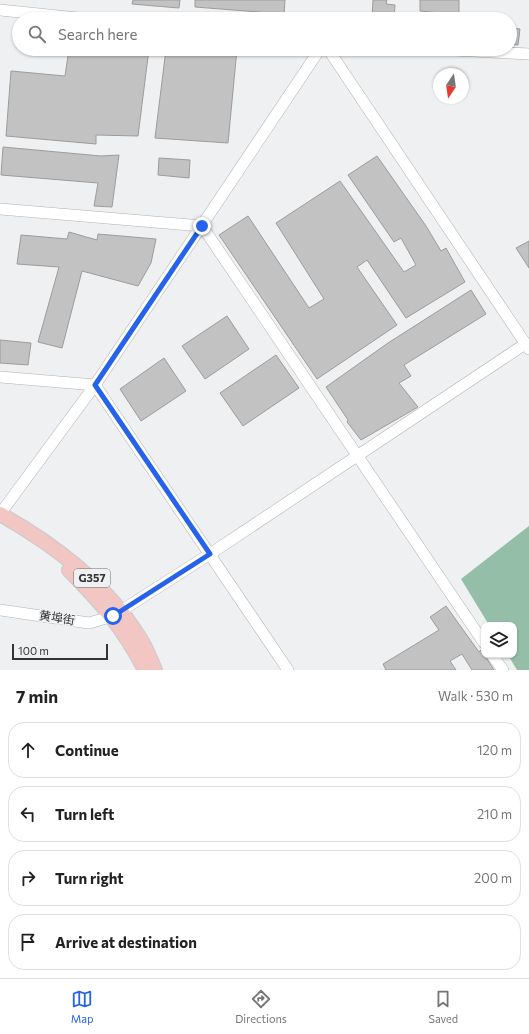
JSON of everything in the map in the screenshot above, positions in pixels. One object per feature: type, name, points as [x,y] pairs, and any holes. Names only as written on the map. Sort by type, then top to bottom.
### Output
[{"type":"highway","name":"G357","points":[[0,514],[64,555],[95,581],[117,614],[145,670]]},
{"type":"highway","name":"G357","points":[[0,525],[21,535],[60,561],[117,614],[140,638],[155,670]]},
{"type":"street","points":[[0,10],[19,12]]},
{"type":"street","points":[[517,54],[528,55]]},
{"type":"street","points":[[0,514],[95,385],[315,56]]},
{"type":"street","points":[[333,56],[527,347]]},
{"type":"street","points":[[0,209],[202,226]]},
{"type":"street","points":[[202,226],[481,639]]},
{"type":"street","name":"黄埠街","points":[[0,610],[89,623],[117,614],[357,456],[527,347]]},
{"type":"street","points":[[0,377],[95,385]]},
{"type":"street","points":[[95,385],[288,670]]},
{"type":"street","points":[[494,658],[503,670]]},
{"type":"green space","points":[[529,526],[529,670],[517,670],[510,658],[517,658],[517,622],[487,622],[461,579]]},
{"type":"building","points":[[133,0],[180,0],[179,8],[132,4]]},
{"type":"building","points":[[195,0],[285,0],[284,12],[259,12],[195,7]]},
{"type":"building","points":[[373,0],[387,0],[386,4],[395,5],[394,12],[372,12]]},
{"type":"building","points":[[420,0],[459,0],[459,12],[420,11]]},
{"type":"building","points":[[517,29],[520,29],[517,45]]},
{"type":"building","points":[[68,56],[148,56],[138,136],[96,135],[96,144],[6,136],[11,71],[65,76]]},
{"type":"building","points":[[165,56],[236,56],[228,143],[155,138]]},
{"type":"building","points":[[3,147],[101,156],[119,155],[112,207],[94,206],[98,183],[1,175]]},
{"type":"building","points":[[377,156],[426,226],[441,251],[446,248],[465,282],[406,318],[367,260],[357,267],[397,325],[317,379],[219,235],[248,216],[309,308],[324,299],[276,223],[340,181],[404,272],[416,265],[401,238],[394,242],[348,175]]},
{"type":"building","points":[[159,158],[190,160],[189,178],[158,175]]},
{"type":"building","points":[[69,232],[97,240],[98,234],[156,239],[151,263],[138,286],[82,271],[62,348],[38,342],[59,267],[17,264],[21,235],[67,239]]},
{"type":"building","points":[[529,241],[529,268],[516,248]]},
{"type":"building","points":[[471,290],[486,314],[404,365],[411,376],[399,383],[418,407],[361,440],[347,422],[348,420],[326,387],[388,343]]},
{"type":"building","points":[[227,316],[249,349],[205,379],[182,346]]},
{"type":"building","points":[[0,340],[31,343],[28,365],[0,363]]},
{"type":"building","points":[[276,355],[299,388],[243,426],[220,393]]},
{"type":"building","points":[[164,358],[186,391],[141,421],[120,389]]},
{"type":"building","points":[[446,606],[479,652],[481,650],[481,658],[486,658],[494,670],[472,670],[462,654],[450,661],[456,670],[386,670],[383,664],[439,630],[430,617]]},
{"type":"route","points":[[113,616],[210,554],[95,385],[202,226]]}]
